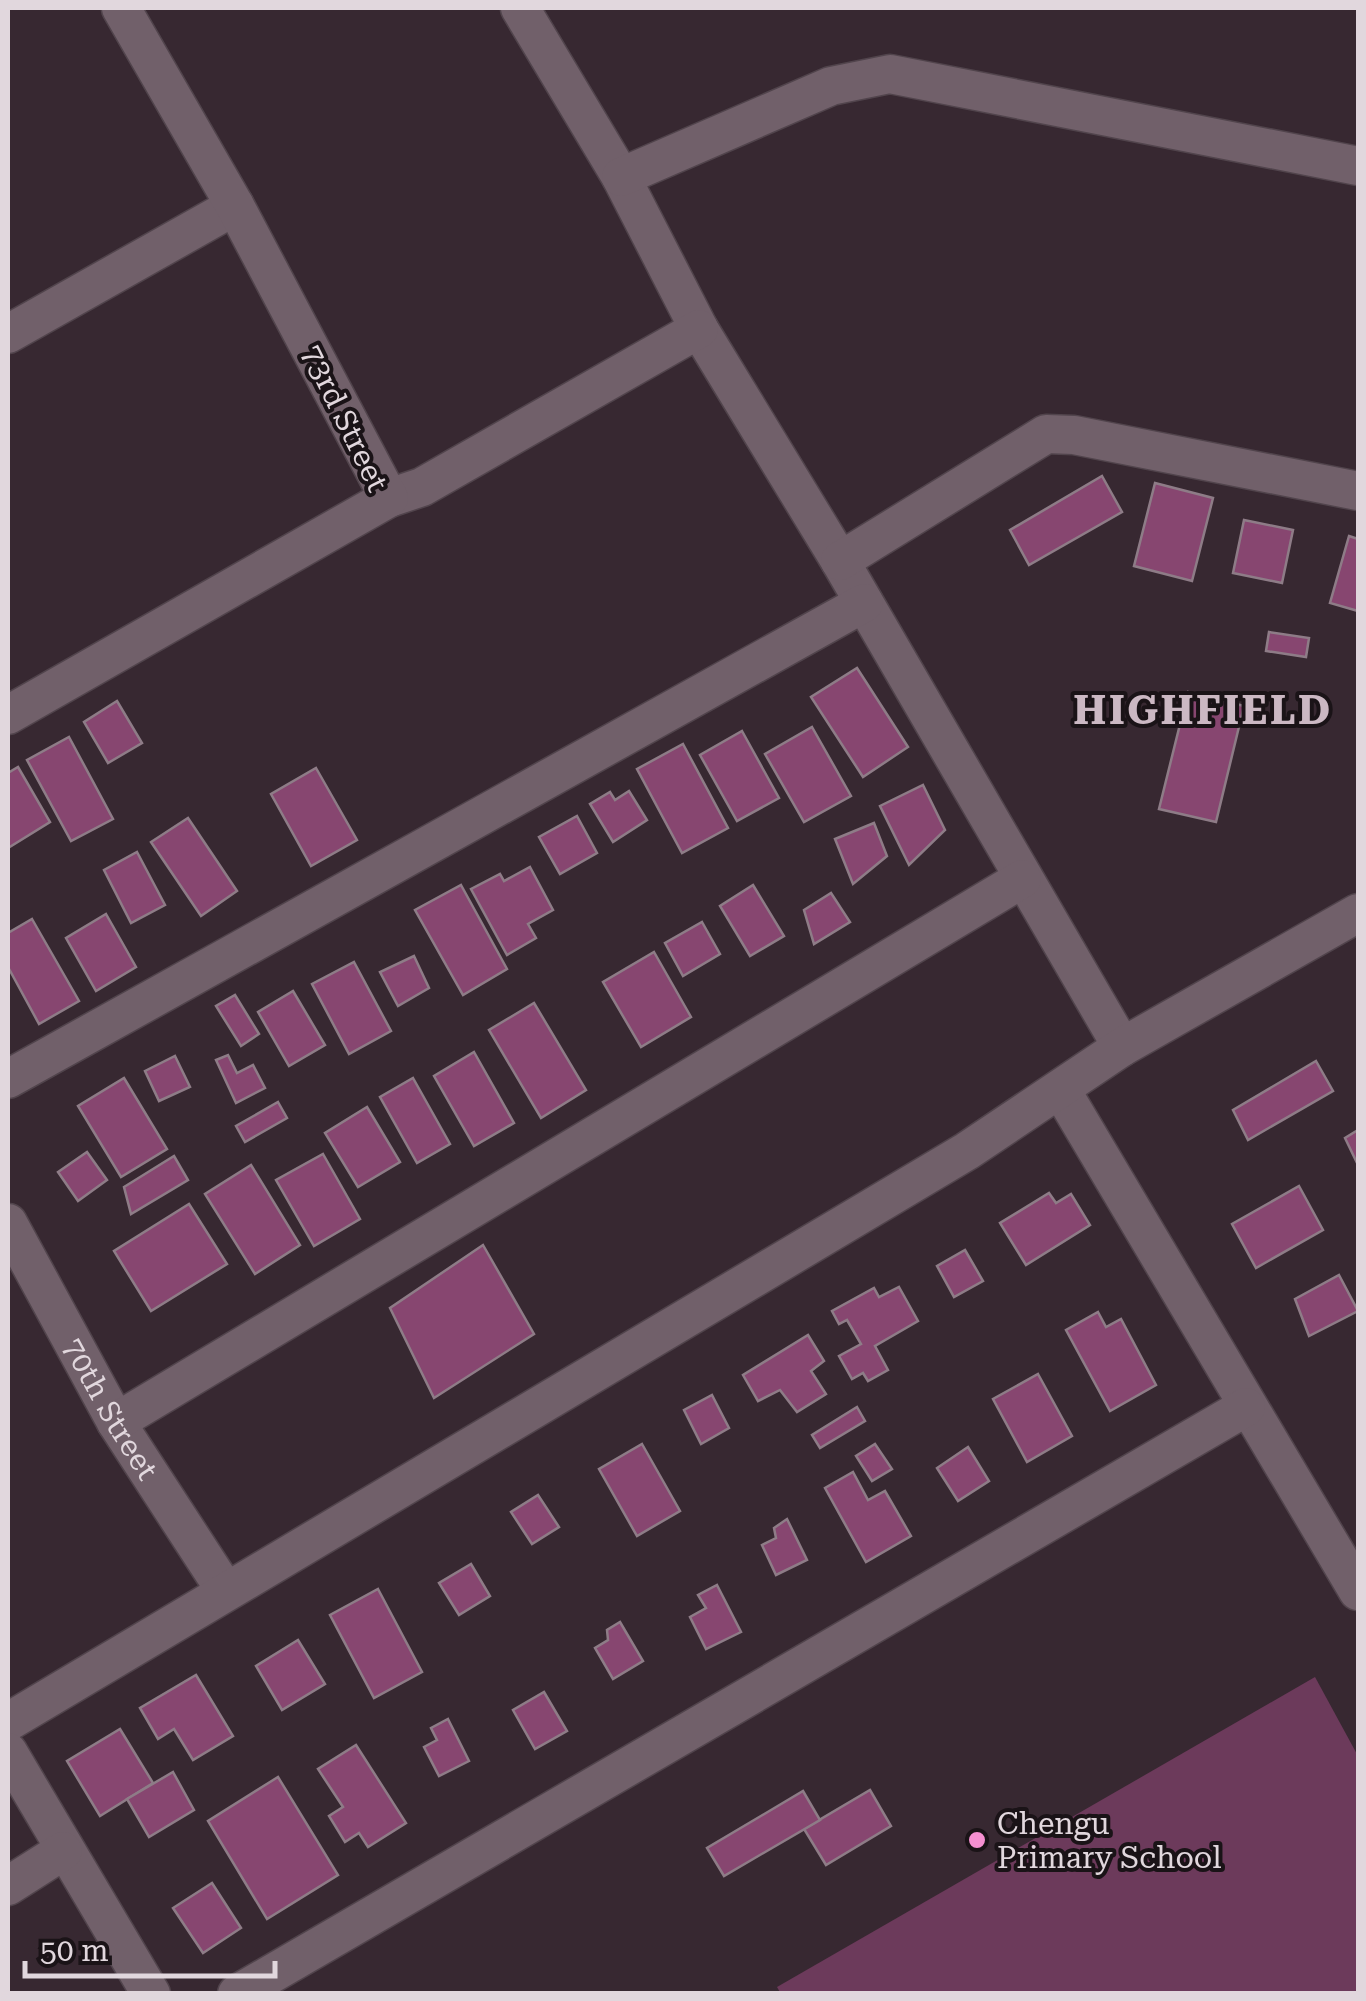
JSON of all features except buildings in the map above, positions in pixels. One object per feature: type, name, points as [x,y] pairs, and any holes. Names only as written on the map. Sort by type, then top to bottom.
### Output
[{"type":"street","name":"73rd Street","points":[[8,715],[389,498],[235,206],[121,8]]},
{"type":"street","points":[[520,8],[621,177],[699,329],[840,560],[1122,1046]]},
{"type":"street","points":[[621,177],[831,86],[890,74],[1358,166]]},
{"type":"street","points":[[8,334],[235,206]]},
{"type":"street","points":[[389,498],[422,487],[699,329]]},
{"type":"street","points":[[840,560],[1046,434],[1074,435],[1358,491]]},
{"type":"street","points":[[8,1079],[864,603]]},
{"type":"street","points":[[116,1422],[1022,879]]},
{"type":"street","points":[[8,1722],[967,1151],[1122,1046],[1358,916]]},
{"type":"street","points":[[1062,1090],[1358,1591]]},
{"type":"street","name":"70th Street","points":[[11,1237],[116,1422],[224,1590]]},
{"type":"street","points":[[237,1994],[1246,1407]]},
{"type":"street","points":[[8,1752],[63,1851],[151,1994]]},
{"type":"street","points":[[8,1886],[63,1851]]},
{"type":"shaded area","points":[[1315,1677],[1358,1756],[1358,1993],[781,1994],[777,1987]]},
{"type":"place","name":"Chengu Primary School","points":[[977,1840]]},
{"type":"district","name":"HIGHFIELD","points":[[1203,710]]}]
